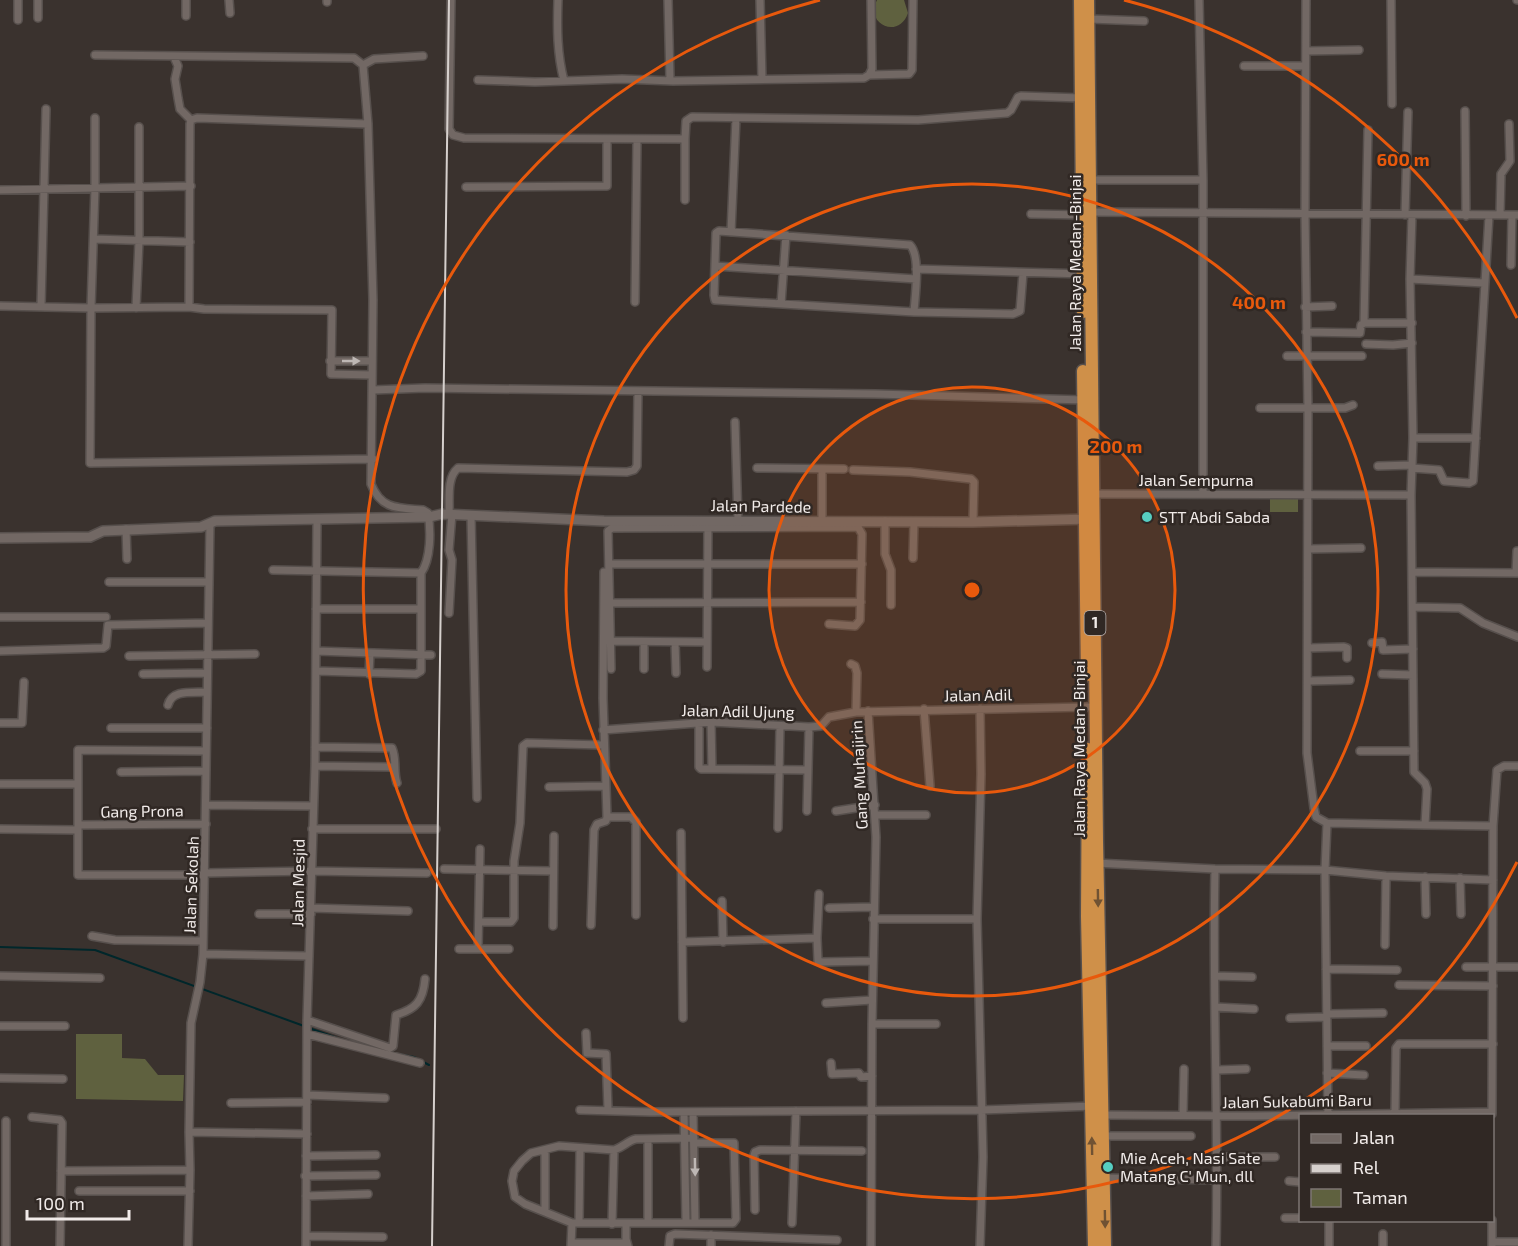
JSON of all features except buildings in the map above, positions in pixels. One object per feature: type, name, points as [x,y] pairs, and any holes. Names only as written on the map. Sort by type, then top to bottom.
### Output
[{"type":"highway","name":"Jalan Raya Medan-Binjai","points":[[1080,0],[1081,98],[1088,274],[1089,494]]},
{"type":"highway","name":"Jalan Raya Medan-Binjai","points":[[1086,213],[1091,180],[1089,0]]},
{"type":"highway","name":"Jalan Raya Medan-Binjai","points":[[1088,274],[1083,400],[1090,519],[1092,863]]},
{"type":"highway","name":"Jalan Raya Medan-Binjai","points":[[1090,519],[1088,707],[1093,926],[1103,1062],[1098,1109],[1094,1246]]},
{"type":"highway","name":"Jalan Raya Medan-Binjai","points":[[1098,1109],[1103,1136],[1106,1246]]},
{"type":"street","points":[[18,0],[18,20]]},
{"type":"street","points":[[38,0],[38,18]]},
{"type":"street","points":[[186,0],[186,16]]},
{"type":"street","points":[[229,0],[230,13]]},
{"type":"street","points":[[451,0],[449,129],[453,135],[482,139],[686,139]]},
{"type":"street","points":[[558,0],[557,47],[564,81]]},
{"type":"street","points":[[668,0],[670,79]]},
{"type":"street","points":[[760,0],[762,79]]},
{"type":"street","points":[[869,75],[872,69],[871,0]]},
{"type":"street","points":[[478,80],[864,78],[869,75],[909,74],[912,69],[913,0]]},
{"type":"street","points":[[1199,0],[1203,180],[1203,493]]},
{"type":"street","points":[[1306,0],[1305,307],[1308,409],[1309,681],[1307,753],[1316,817],[1327,823],[1493,826]]},
{"type":"street","points":[[1391,0],[1392,104]]},
{"type":"street","points":[[1089,19],[1144,21]]},
{"type":"street","points":[[1306,51],[1359,50]]},
{"type":"street","points":[[95,55],[354,57],[363,65],[368,124],[373,300],[371,484],[378,498],[388,506],[423,510],[428,513],[429,537],[426,564],[421,573],[421,671],[418,674],[316,671]]},
{"type":"street","points":[[363,65],[374,59],[423,56]]},
{"type":"street","points":[[174,57],[178,66]]},
{"type":"street","points":[[186,57],[178,66],[175,79],[180,109],[191,120]]},
{"type":"street","points":[[1244,66],[1305,66]]},
{"type":"street","points":[[685,200],[686,121],[692,117],[918,120],[1009,112],[1015,100],[1021,96],[1081,98]]},
{"type":"street","points":[[41,306],[46,110]]},
{"type":"street","points":[[1465,111],[1466,216]]},
{"type":"street","points":[[1408,112],[1408,215],[1412,323],[1414,774],[1425,783],[1427,789],[1425,825]]},
{"type":"street","points":[[95,118],[90,463],[372,459]]},
{"type":"street","points":[[191,120],[197,118],[368,124]]},
{"type":"street","points":[[731,232],[736,118]]},
{"type":"street","points":[[189,307],[191,120]]},
{"type":"street","points":[[1500,215],[1501,174],[1510,160],[1509,124]]},
{"type":"street","points":[[136,308],[140,187],[139,127]]},
{"type":"street","points":[[1306,332],[1360,333],[1361,325],[1364,323],[1368,129]]},
{"type":"street","points":[[466,187],[607,186],[607,139]]},
{"type":"street","points":[[635,302],[637,140]]},
{"type":"street","points":[[1091,180],[1203,180]]},
{"type":"street","points":[[0,190],[190,186]]},
{"type":"street","points":[[1031,214],[1515,215],[1511,265]]},
{"type":"street","points":[[1378,466],[1412,466],[1439,470],[1444,480],[1471,483],[1473,480],[1489,216]]},
{"type":"street","points":[[914,312],[916,269],[914,249],[910,245],[786,235],[719,231],[716,233],[715,300],[914,312],[1018,313],[1023,273]]},
{"type":"street","points":[[781,304],[786,235]]},
{"type":"street","points":[[94,239],[190,242]]},
{"type":"street","points":[[715,266],[916,279]]},
{"type":"street","points":[[916,269],[1088,274]]},
{"type":"street","points":[[1410,279],[1484,283]]},
{"type":"street","points":[[0,306],[332,310],[330,370],[333,375],[372,375]]},
{"type":"street","points":[[1305,307],[1332,306]]},
{"type":"street","points":[[1364,323],[1412,323]]},
{"type":"street","points":[[1366,344],[1412,343]]},
{"type":"street","points":[[1287,356],[1362,356]]},
{"type":"street","points":[[330,361],[372,361]]},
{"type":"street","points":[[373,390],[425,388],[876,394],[1083,400]]},
{"type":"street","points":[[449,614],[452,560],[449,550],[451,479],[454,471],[458,468],[627,472],[634,470],[637,466],[638,391]]},
{"type":"street","points":[[1260,408],[1345,408],[1353,405]]},
{"type":"street","points":[[735,422],[738,520]]},
{"type":"street","points":[[1413,438],[1476,438]]},
{"type":"street","points":[[757,468],[844,469]]},
{"type":"street","points":[[822,469],[822,522]]},
{"type":"street","points":[[853,470],[910,472],[971,479],[974,482],[973,522]]},
{"type":"street","name":"Jalan Sempurna","points":[[1089,494],[1411,495]]},
{"type":"street","name":"Jalan Pardede","points":[[0,538],[90,537],[104,531],[192,528],[215,522],[429,517],[451,514],[708,524],[738,520],[973,522],[1090,519]]},
{"type":"street","points":[[471,515],[477,798]]},
{"type":"street","name":"Jalan Mesjid","points":[[306,1246],[307,1027],[315,766],[317,520]]},
{"type":"street","points":[[591,925],[594,830],[597,824],[606,821],[607,817],[603,745],[604,521]]},
{"type":"street","points":[[885,521],[885,554],[891,570],[891,605]]},
{"type":"street","points":[[913,558],[914,522]]},
{"type":"street","name":"Jalan Sekolah","points":[[188,1246],[190,1039],[203,954],[210,524]]},
{"type":"street","points":[[707,667],[708,524]]},
{"type":"street","points":[[611,669],[608,531],[610,529],[708,524],[858,527],[862,534],[859,624],[829,624]]},
{"type":"street","points":[[126,530],[127,559]]},
{"type":"street","points":[[1308,549],[1361,548]]},
{"type":"street","points":[[1412,572],[1517,573],[1517,551]]},
{"type":"street","points":[[609,564],[862,564]]},
{"type":"street","points":[[273,570],[421,573]]},
{"type":"street","points":[[109,582],[209,582]]},
{"type":"street","points":[[609,603],[861,602]]},
{"type":"street","points":[[1413,607],[1460,608],[1483,623],[1518,637]]},
{"type":"street","points":[[316,609],[420,609]]},
{"type":"street","points":[[0,618],[208,623]]},
{"type":"street","points":[[0,651],[103,648],[106,646],[107,621]]},
{"type":"street","points":[[609,641],[707,642]]},
{"type":"street","points":[[644,642],[644,669]]},
{"type":"street","points":[[675,642],[676,673]]},
{"type":"street","points":[[1372,642],[1382,642],[1383,650],[1413,649]]},
{"type":"street","points":[[1308,648],[1344,647],[1347,648],[1347,658]]},
{"type":"street","points":[[316,651],[431,655]]},
{"type":"street","points":[[369,674],[370,653]]},
{"type":"street","points":[[129,656],[255,654]]},
{"type":"street","name":"Gang Muhajirin","points":[[851,664],[855,666],[857,673],[856,712]]},
{"type":"street","points":[[143,674],[207,673]]},
{"type":"street","points":[[1382,674],[1413,675]]},
{"type":"street","points":[[1309,681],[1350,680]]},
{"type":"street","points":[[0,723],[22,723],[24,682]]},
{"type":"street","points":[[168,705],[170,698],[174,695],[207,692]]},
{"type":"street","name":"Jalan Adil","points":[[868,711],[1088,707]]},
{"type":"street","points":[[924,709],[930,786]]},
{"type":"street","points":[[980,709],[981,774],[977,919],[983,1157],[980,1246]]},
{"type":"street","name":"Jalan Adil Ujung","points":[[603,730],[699,722],[808,727],[821,726],[829,717],[868,711]]},
{"type":"street","name":"Gang Muhajirin","points":[[868,711],[876,837],[873,907],[871,1246]]},
{"type":"street","points":[[699,722],[699,767],[701,769],[808,770]]},
{"type":"street","points":[[711,722],[712,769]]},
{"type":"street","points":[[778,828],[780,726]]},
{"type":"street","points":[[807,811],[808,727]]},
{"type":"street","points":[[111,728],[207,728]]},
{"type":"street","points":[[479,922],[513,921],[515,846],[520,823],[523,746],[527,743],[603,745]]},
{"type":"street","points":[[315,747],[392,748],[397,783]]},
{"type":"street","points":[[206,751],[78,750],[78,875],[311,871],[427,873]]},
{"type":"street","points":[[1360,751],[1414,752]]},
{"type":"street","points":[[315,766],[394,767]]},
{"type":"street","points":[[1492,1114],[1493,826],[1497,770],[1504,766],[1518,766]]},
{"type":"street","points":[[121,772],[206,771]]},
{"type":"street","points":[[0,784],[78,784]]},
{"type":"street","points":[[549,787],[605,786]]},
{"type":"street","points":[[207,805],[313,806]]},
{"type":"street","points":[[837,811],[875,805]]},
{"type":"street","points":[[875,815],[926,815]]},
{"type":"street","points":[[607,817],[631,817],[636,822],[636,915]]},
{"type":"street","points":[[1327,823],[1325,870],[1328,1114]]},
{"type":"street","name":"Gang Prona","points":[[0,829],[206,824]]},
{"type":"street","points":[[312,829],[436,829]]},
{"type":"street","points":[[681,833],[682,1018]]},
{"type":"street","points":[[553,926],[554,836]]},
{"type":"street","points":[[478,949],[480,849]]},
{"type":"street","points":[[1092,863],[1215,869],[1325,870],[1386,876],[1493,880]]},
{"type":"street","points":[[444,869],[552,871]]},
{"type":"street","points":[[1215,869],[1218,1115],[1216,1246]]},
{"type":"street","points":[[1385,945],[1386,876]]},
{"type":"street","points":[[1425,877],[1426,914]]},
{"type":"street","points":[[1460,878],[1461,914]]},
{"type":"street","points":[[819,894],[818,961],[873,961]]},
{"type":"street","points":[[722,901],[723,942]]},
{"type":"street","points":[[829,908],[873,907]]},
{"type":"street","points":[[259,914],[311,911],[408,911]]},
{"type":"street","points":[[873,920],[977,919]]},
{"type":"street","points":[[92,936],[115,940],[203,941]]},
{"type":"street","points":[[682,942],[817,938]]},
{"type":"street","points":[[459,949],[509,949]]},
{"type":"street","points":[[203,954],[309,956]]},
{"type":"street","points":[[1466,967],[1518,967]]},
{"type":"street","points":[[1326,969],[1397,970]]},
{"type":"street","points":[[0,976],[100,978]]},
{"type":"street","points":[[1215,976],[1252,977]]},
{"type":"street","points":[[307,1027],[390,1048],[393,1046],[396,1015],[410,1010],[420,999],[425,979]]},
{"type":"street","points":[[1399,985],[1493,986]]},
{"type":"street","points":[[826,1003],[872,1000]]},
{"type":"street","points":[[1215,1007],[1254,1009]]},
{"type":"street","points":[[1290,1018],[1383,1013]]},
{"type":"street","points":[[872,1024],[936,1024]]},
{"type":"street","points":[[0,1026],[65,1026]]},
{"type":"street","points":[[307,1027],[420,1063]]},
{"type":"street","points":[[586,1033],[587,1053],[606,1054],[608,1109]]},
{"type":"street","points":[[1395,1113],[1396,1048],[1399,1044],[1493,1044]]},
{"type":"street","points":[[1327,1046],[1366,1046]]},
{"type":"street","points":[[831,1063],[832,1074],[859,1073],[861,1077],[872,1076]]},
{"type":"street","points":[[1183,1114],[1184,1069]]},
{"type":"street","points":[[1217,1070],[1246,1070]]},
{"type":"street","points":[[1327,1073],[1364,1075]]},
{"type":"street","points":[[0,1078],[63,1079]]},
{"type":"street","points":[[231,1103],[385,1098]]},
{"type":"street","name":"Jalan Sukabumi Baru","points":[[580,1110],[693,1112],[1098,1109],[1183,1114],[1299,1115]]},
{"type":"street","points":[[792,1223],[796,1111]]},
{"type":"street","points":[[684,1112],[686,1222]]},
{"type":"street","points":[[693,1112],[694,1222]]},
{"type":"street","name":"Jalan Sukabumi Baru","points":[[1362,1114],[1492,1114]]},
{"type":"street","points":[[32,1117],[60,1120],[62,1131],[60,1246]]},
{"type":"street","points":[[6,1121],[6,1246]]},
{"type":"street","points":[[189,1132],[307,1134]]},
{"type":"street","points":[[1103,1136],[1191,1137]]},
{"type":"street","points":[[685,1138],[694,1141],[734,1143],[736,1219],[733,1223],[575,1223],[545,1212],[515,1197],[512,1181],[514,1171],[531,1153],[559,1146],[614,1150],[622,1148],[630,1140],[648,1139],[685,1138]]},
{"type":"street","points":[[648,1139],[648,1222]]},
{"type":"street","points":[[580,1149],[572,1244],[627,1245],[626,1224]]},
{"type":"street","points":[[755,1210],[755,1152],[796,1149],[862,1151]]},
{"type":"street","points":[[545,1150],[545,1212]]},
{"type":"street","points":[[612,1224],[614,1150]]},
{"type":"street","points":[[306,1156],[376,1155]]},
{"type":"street","points":[[1218,1157],[1275,1157]]},
{"type":"street","points":[[61,1171],[190,1170]]},
{"type":"street","points":[[305,1176],[376,1175]]},
{"type":"street","points":[[1104,1178],[1218,1180]]},
{"type":"street","points":[[1289,1181],[1299,1182]]},
{"type":"street","points":[[79,1191],[190,1191]]},
{"type":"street","points":[[306,1196],[368,1194]]},
{"type":"street","points":[[1285,1218],[1299,1218]]},
{"type":"street","points":[[1329,1222],[1329,1246]]},
{"type":"street","points":[[1492,1222],[1492,1244],[1518,1242]]},
{"type":"street","points":[[669,1246],[670,1236],[675,1234],[749,1237],[791,1242],[831,1242]]},
{"type":"street","points":[[1383,1234],[1383,1246]]},
{"type":"street","points":[[306,1236],[382,1237]]},
{"type":"street","points":[[711,1236],[711,1246]]},
{"type":"street","points":[[749,1237],[749,1246]]},
{"type":"green space","points":[[877,0],[904,0],[908,13],[904,21],[898,26],[884,26],[875,16],[874,9]]},
{"type":"green space","points":[[1270,497],[1298,498],[1298,512],[1270,512]]},
{"type":"green space","points":[[76,1034],[122,1034],[122,1058],[145,1059],[158,1075],[184,1075],[183,1101],[76,1099]]},
{"type":"waterway","points":[[0,947],[95,950],[304,1026]]},
{"type":"waterway","points":[[309,1028],[346,1041]]},
{"type":"waterway","points":[[398,1054],[414,1057],[429,1065]]},
{"type":"railway","points":[[432,1246],[449,0]]},
{"type":"place","name":"STT Abdi Sabda","points":[[1147,517]]},
{"type":"place","name":"Mie Aceh, Nasi Sate Matang C' Mun, dll","points":[[1108,1167]]}]
